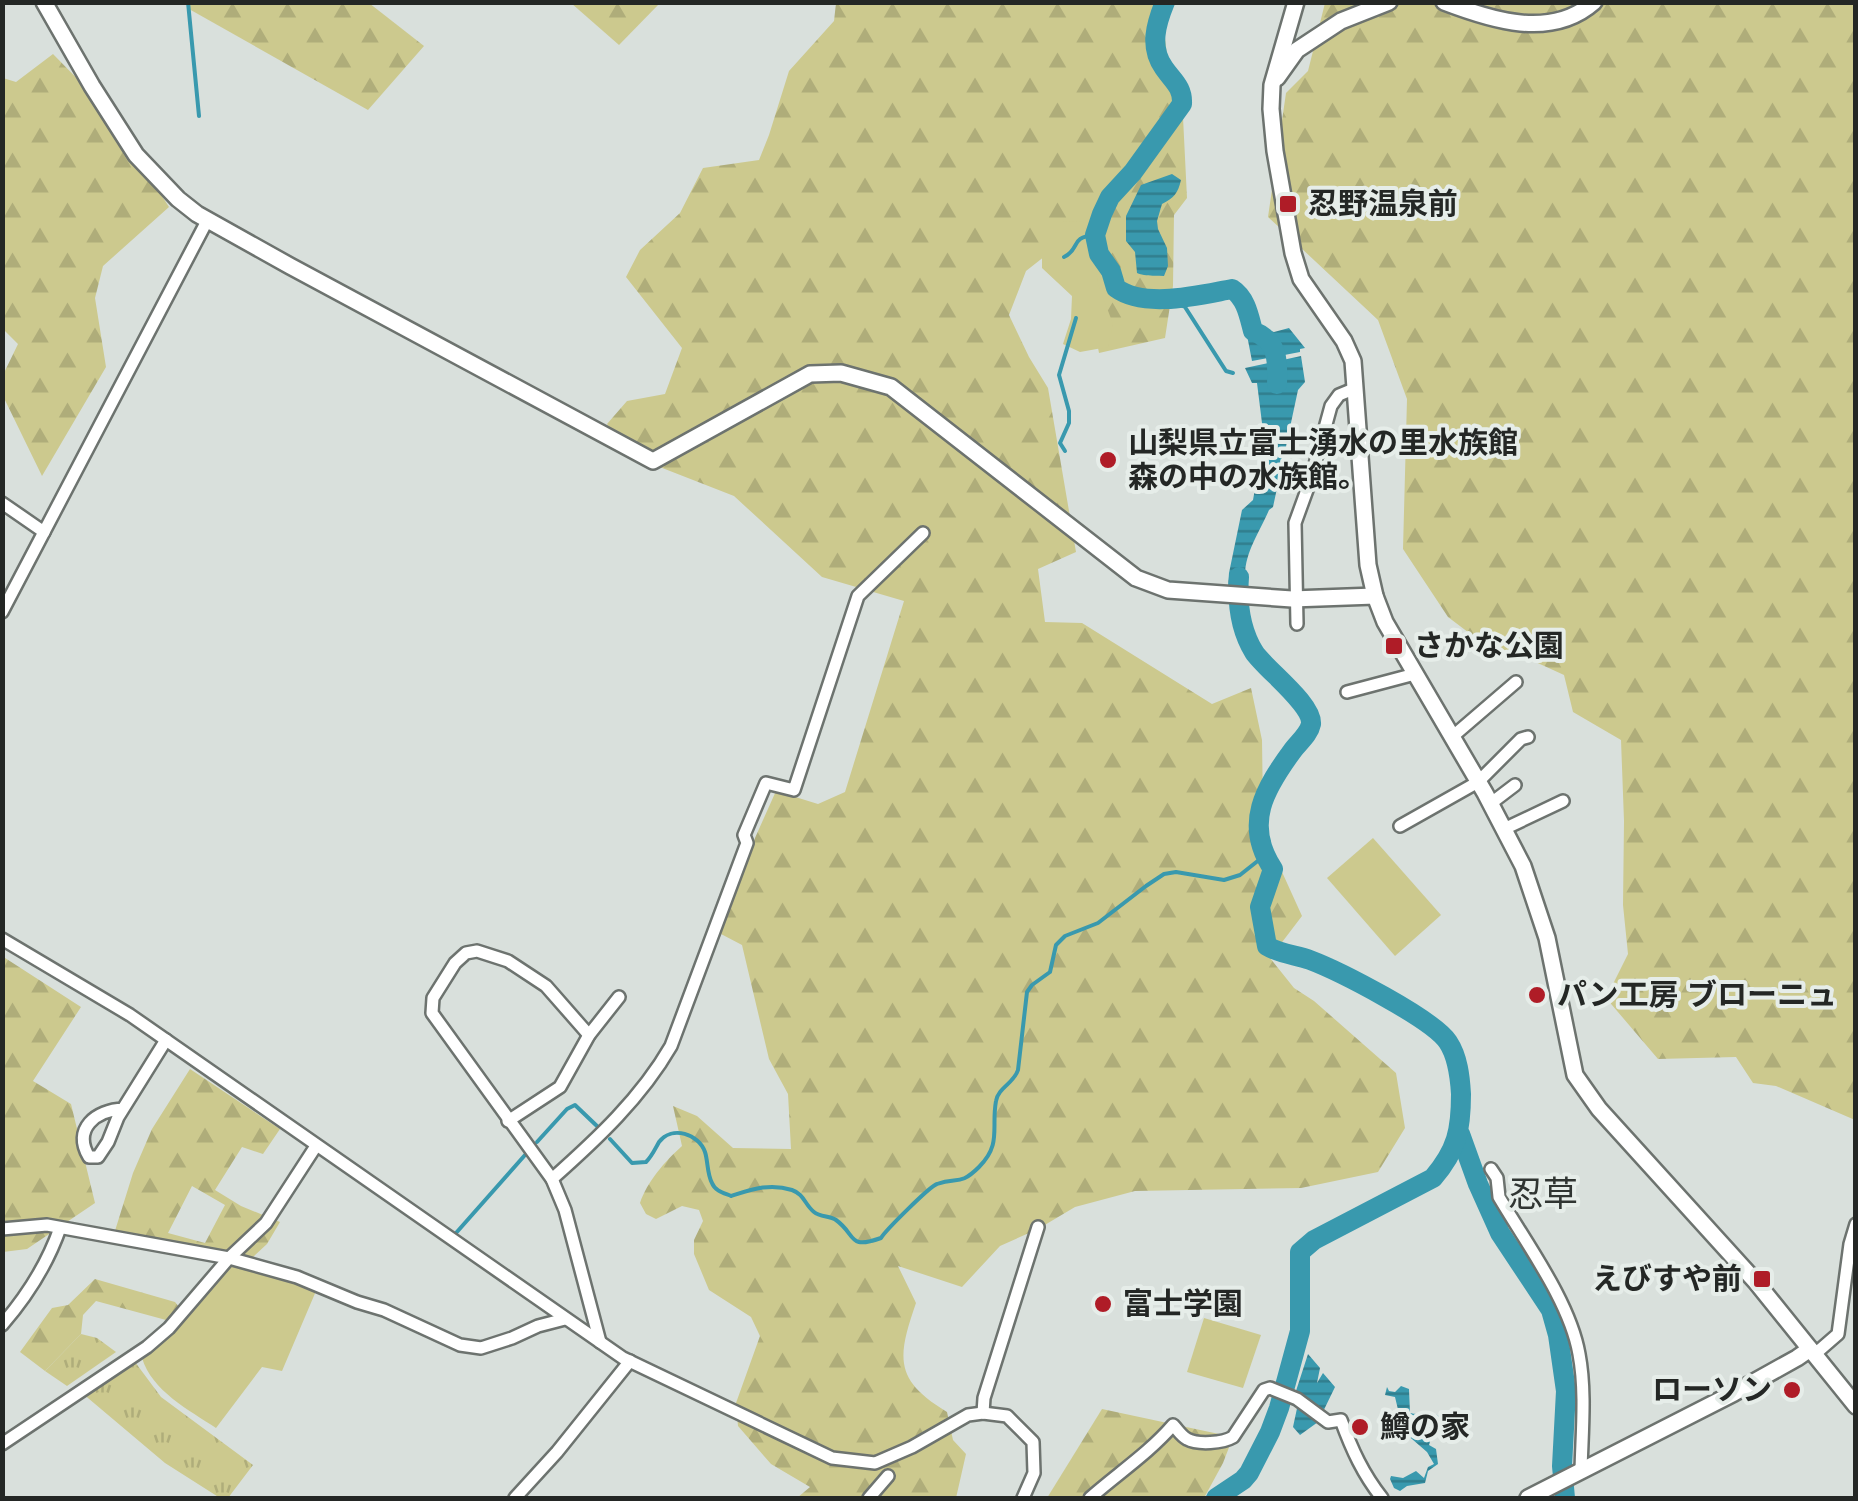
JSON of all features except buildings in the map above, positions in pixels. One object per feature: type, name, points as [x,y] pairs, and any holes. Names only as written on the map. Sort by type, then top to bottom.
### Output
[{"type":"street","points":[[44,2],[136,154],[178,199],[207,221],[653,461],[810,374],[841,373],[892,387],[1136,578],[1168,590],[1216,594],[1295,599],[1375,596]]},
{"type":"street","points":[[1296,2],[1272,85],[1275,151],[1301,280],[1344,341],[1353,362],[1368,565],[1385,622],[1522,866],[1546,938],[1575,1075],[1599,1109],[1756,1282],[1856,1406]]},
{"type":"street","points":[[1272,85],[1297,50],[1341,21],[1389,2]]},
{"type":"street","points":[[1444,2],[1494,19],[1532,24],[1575,16],[1594,2]]},
{"type":"street","points":[[2,612],[207,221]]},
{"type":"street","points":[[1297,624],[1296,523],[1330,406],[1339,395],[1356,388]]},
{"type":"street","points":[[2,503],[44,532]]},
{"type":"street","points":[[552,1179],[607,1130],[672,1046],[746,843],[744,835],[766,783],[794,790],[858,596],[922,532]]},
{"type":"street","points":[[1347,692],[1415,674]]},
{"type":"street","points":[[1452,737],[1516,682]]},
{"type":"street","points":[[1400,826],[1478,782],[1528,737]]},
{"type":"street","points":[[1490,804],[1516,784]]},
{"type":"street","points":[[1504,830],[1564,801]]},
{"type":"street","points":[[2,940],[130,1015],[630,1361],[832,1458],[876,1463],[968,1415],[983,1412],[1006,1416],[1033,1442],[1034,1474],[1023,1498]]},
{"type":"street","points":[[588,1035],[546,986],[508,961],[477,951],[466,953],[455,964],[433,998],[432,1013],[552,1179],[565,1210],[600,1342]]},
{"type":"street","points":[[508,1121],[560,1088],[588,1035],[619,996]]},
{"type":"street","points":[[123,1109],[166,1040]]},
{"type":"street","points":[[2,1444],[147,1347],[169,1328],[229,1258],[266,1223],[316,1146]]},
{"type":"street","points":[[1491,1169],[1497,1178],[1499,1197],[1558,1296],[1579,1353],[1580,1470]]},
{"type":"street","points":[[1528,1498],[1812,1352],[1838,1334],[1856,1224]]},
{"type":"street","points":[[2,1229],[47,1225],[229,1258],[297,1277],[384,1310],[460,1345],[481,1348],[565,1319]]},
{"type":"street","points":[[983,1412],[984,1398],[1038,1227]]},
{"type":"street","points":[[2,1324],[25,1298],[50,1257],[60,1228]]},
{"type":"street","points":[[514,1498],[558,1452],[630,1361]]},
{"type":"street","points":[[1090,1498],[1173,1425],[1187,1439],[1227,1442],[1264,1390],[1270,1388],[1297,1399],[1328,1422],[1342,1420],[1352,1452],[1382,1498]]},
{"type":"street","points":[[869,1498],[888,1476]]},
{"type":"green space","points":[[186,3],[369,3],[424,46],[368,110],[189,9]]},
{"type":"green space","points":[[571,3],[660,3],[619,45]]},
{"type":"green space","points":[[836,3],[1176,3],[1163,20],[1167,56],[1183,117],[1187,198],[1174,215],[1173,286],[1165,338],[1099,353],[1085,281],[1054,249],[1026,271],[1009,315],[1048,388],[1076,552],[1038,569],[1045,622],[1082,623],[1212,704],[1251,688],[1262,740],[1263,809],[1268,841],[1302,916],[1270,958],[1294,988],[1396,1073],[1405,1128],[1378,1172],[1301,1188],[1135,1191],[1075,1207],[1000,1246],[962,1287],[898,1266],[916,1303],[903,1353],[909,1378],[947,1412],[953,1440],[966,1454],[956,1498],[797,1498],[810,1487],[771,1464],[738,1426],[736,1403],[760,1336],[751,1317],[709,1290],[694,1254],[694,1240],[703,1221],[699,1210],[682,1206],[656,1219],[646,1214],[640,1203],[657,1172],[682,1146],[673,1106],[697,1116],[733,1148],[791,1149],[788,1094],[769,1059],[742,945],[721,934],[776,791],[818,804],[845,792],[904,601],[822,577],[734,496],[629,455],[607,424],[627,401],[665,394],[682,348],[626,277],[640,250],[680,213],[703,168],[759,160],[789,71],[834,21]]},
{"type":"green space","points":[[1325,3],[1855,3],[1855,1120],[1776,1086],[1753,1083],[1736,1057],[1658,1059],[1606,998],[1628,954],[1623,905],[1621,740],[1573,712],[1564,675],[1518,654],[1489,648],[1448,617],[1403,549],[1407,399],[1378,320],[1268,217],[1286,93],[1308,71]]},
{"type":"green space","points":[[53,54],[104,106],[169,207],[103,266],[95,298],[106,367],[42,476],[3,396],[2,377],[18,344],[3,329],[3,78],[16,82]]},
{"type":"green space","points":[[1083,221],[1092,244],[1098,284],[1113,324],[1108,347],[1080,352],[1063,344],[1071,319],[1072,296],[1042,268],[1042,251],[1063,222]]},
{"type":"green space","points":[[1373,838],[1441,915],[1395,956],[1327,878]]},
{"type":"green space","points":[[2,956],[81,1007],[33,1081],[71,1104],[95,1203],[27,1249],[3,1252]]},
{"type":"green space","points":[[190,1069],[280,1129],[263,1154],[242,1147],[215,1190],[280,1222],[267,1244],[253,1257],[114,1234],[152,1129]],"holes":[[[192,1186],[225,1205],[205,1243],[168,1233]]]},
{"type":"green space","points":[[230,1266],[316,1291],[282,1371],[262,1367],[216,1428],[163,1390],[142,1358],[168,1338]]},
{"type":"green space","points":[[95,1279],[175,1302],[179,1307],[166,1320],[96,1301],[83,1315],[81,1334],[45,1371],[20,1352],[52,1308],[68,1305]]},
{"type":"green space","points":[[1204,1318],[1261,1335],[1243,1388],[1187,1372]]},
{"type":"green space","points":[[81,1334],[97,1338],[116,1352],[67,1386],[45,1371]]},
{"type":"green space","points":[[135,1362],[161,1397],[253,1465],[228,1498],[220,1498],[165,1463],[82,1393]]},
{"type":"green space","points":[[1102,1409],[1233,1437],[1204,1498],[1047,1498]]},
{"type":"water","points":[[1172,174],[1181,180],[1180,185],[1175,195],[1162,204],[1157,221],[1167,248],[1168,266],[1164,276],[1137,273],[1135,252],[1126,241],[1126,216],[1141,185]]},
{"type":"water","points":[[1245,325],[1274,332],[1289,328],[1305,348],[1252,361]]},
{"type":"water","points":[[1301,356],[1305,382],[1298,390],[1273,507],[1248,558],[1247,589],[1228,587],[1242,510],[1253,500],[1264,439],[1257,383],[1252,383],[1245,368]]},
{"type":"water","points":[[1308,1354],[1320,1368],[1317,1383],[1323,1373],[1335,1387],[1318,1422],[1300,1435],[1293,1427],[1299,1399],[1295,1394]]},
{"type":"water","points":[[1401,1386],[1409,1389],[1410,1413],[1436,1414],[1446,1430],[1436,1423],[1428,1430],[1432,1435],[1429,1445],[1436,1449],[1438,1464],[1428,1471],[1425,1483],[1400,1491],[1394,1488],[1391,1476],[1403,1478],[1416,1471],[1424,1478],[1428,1467],[1434,1464],[1427,1452],[1405,1433],[1395,1397],[1385,1395],[1387,1387],[1395,1392]]},
{"type":"waterway","points":[[188,2],[199,116]]},
{"type":"waterway","points":[[1165,2],[1155,44],[1159,60],[1179,89],[1182,104],[1110,197],[1095,235],[1099,254],[1111,271],[1116,288],[1142,298],[1173,299],[1232,289],[1244,302],[1253,331],[1272,346],[1277,384]]},
{"type":"waterway","points":[[1064,257],[1082,238],[1095,235]]},
{"type":"waterway","points":[[1170,301],[1185,307],[1226,371],[1233,373]]},
{"type":"waterway","points":[[1065,451],[1060,443],[1069,423],[1069,411],[1059,375],[1076,318]]},
{"type":"waterway","points":[[1216,1498],[1249,1473],[1279,1408],[1300,1331],[1300,1252],[1314,1240],[1433,1178],[1452,1149],[1461,1107],[1456,1061],[1439,1032],[1342,974],[1267,946],[1260,907],[1273,869],[1260,837],[1261,807],[1274,778],[1311,724],[1304,707],[1249,643],[1240,616],[1239,577]]},
{"type":"waterway","points":[[610,1139],[632,1163],[646,1162],[664,1137],[678,1133],[691,1136],[702,1146],[710,1179],[720,1191],[731,1196],[769,1187],[792,1190],[814,1212],[836,1220],[857,1242],[881,1238],[933,1187],[967,1177],[991,1151],[997,1096],[1018,1070],[1027,992],[1050,972],[1056,945],[1065,936],[1098,923],[1164,874],[1176,872],[1224,880],[1240,875],[1264,856]]},
{"type":"waterway","points":[[537,1142],[575,1105],[598,1127]]},
{"type":"waterway","points":[[1460,1134],[1500,1233],[1551,1310],[1566,1391],[1562,1466],[1565,1498]]},
{"type":"waterway","points":[[456,1233],[525,1155]]},
{"type":"place","name":"忍野温泉前","points":[[1288,204]]},
{"type":"place","name":"山梨県立富士湧水の里水族館 森の中の水族館。","points":[[1108,460]]},
{"type":"place","name":"さかな公園","points":[[1394,646]]},
{"type":"place","name":"パン工房 ブローニュ","points":[[1537,995]]},
{"type":"place","name":"えびすや前","points":[[1762,1279]]},
{"type":"place","name":"富士学園","points":[[1103,1304]]},
{"type":"place","name":"ローソン","points":[[1792,1390]]},
{"type":"place","name":"鱒の家","points":[[1360,1427]]},
{"type":"district","name":"忍草","points":[[1543,1194]]}]
